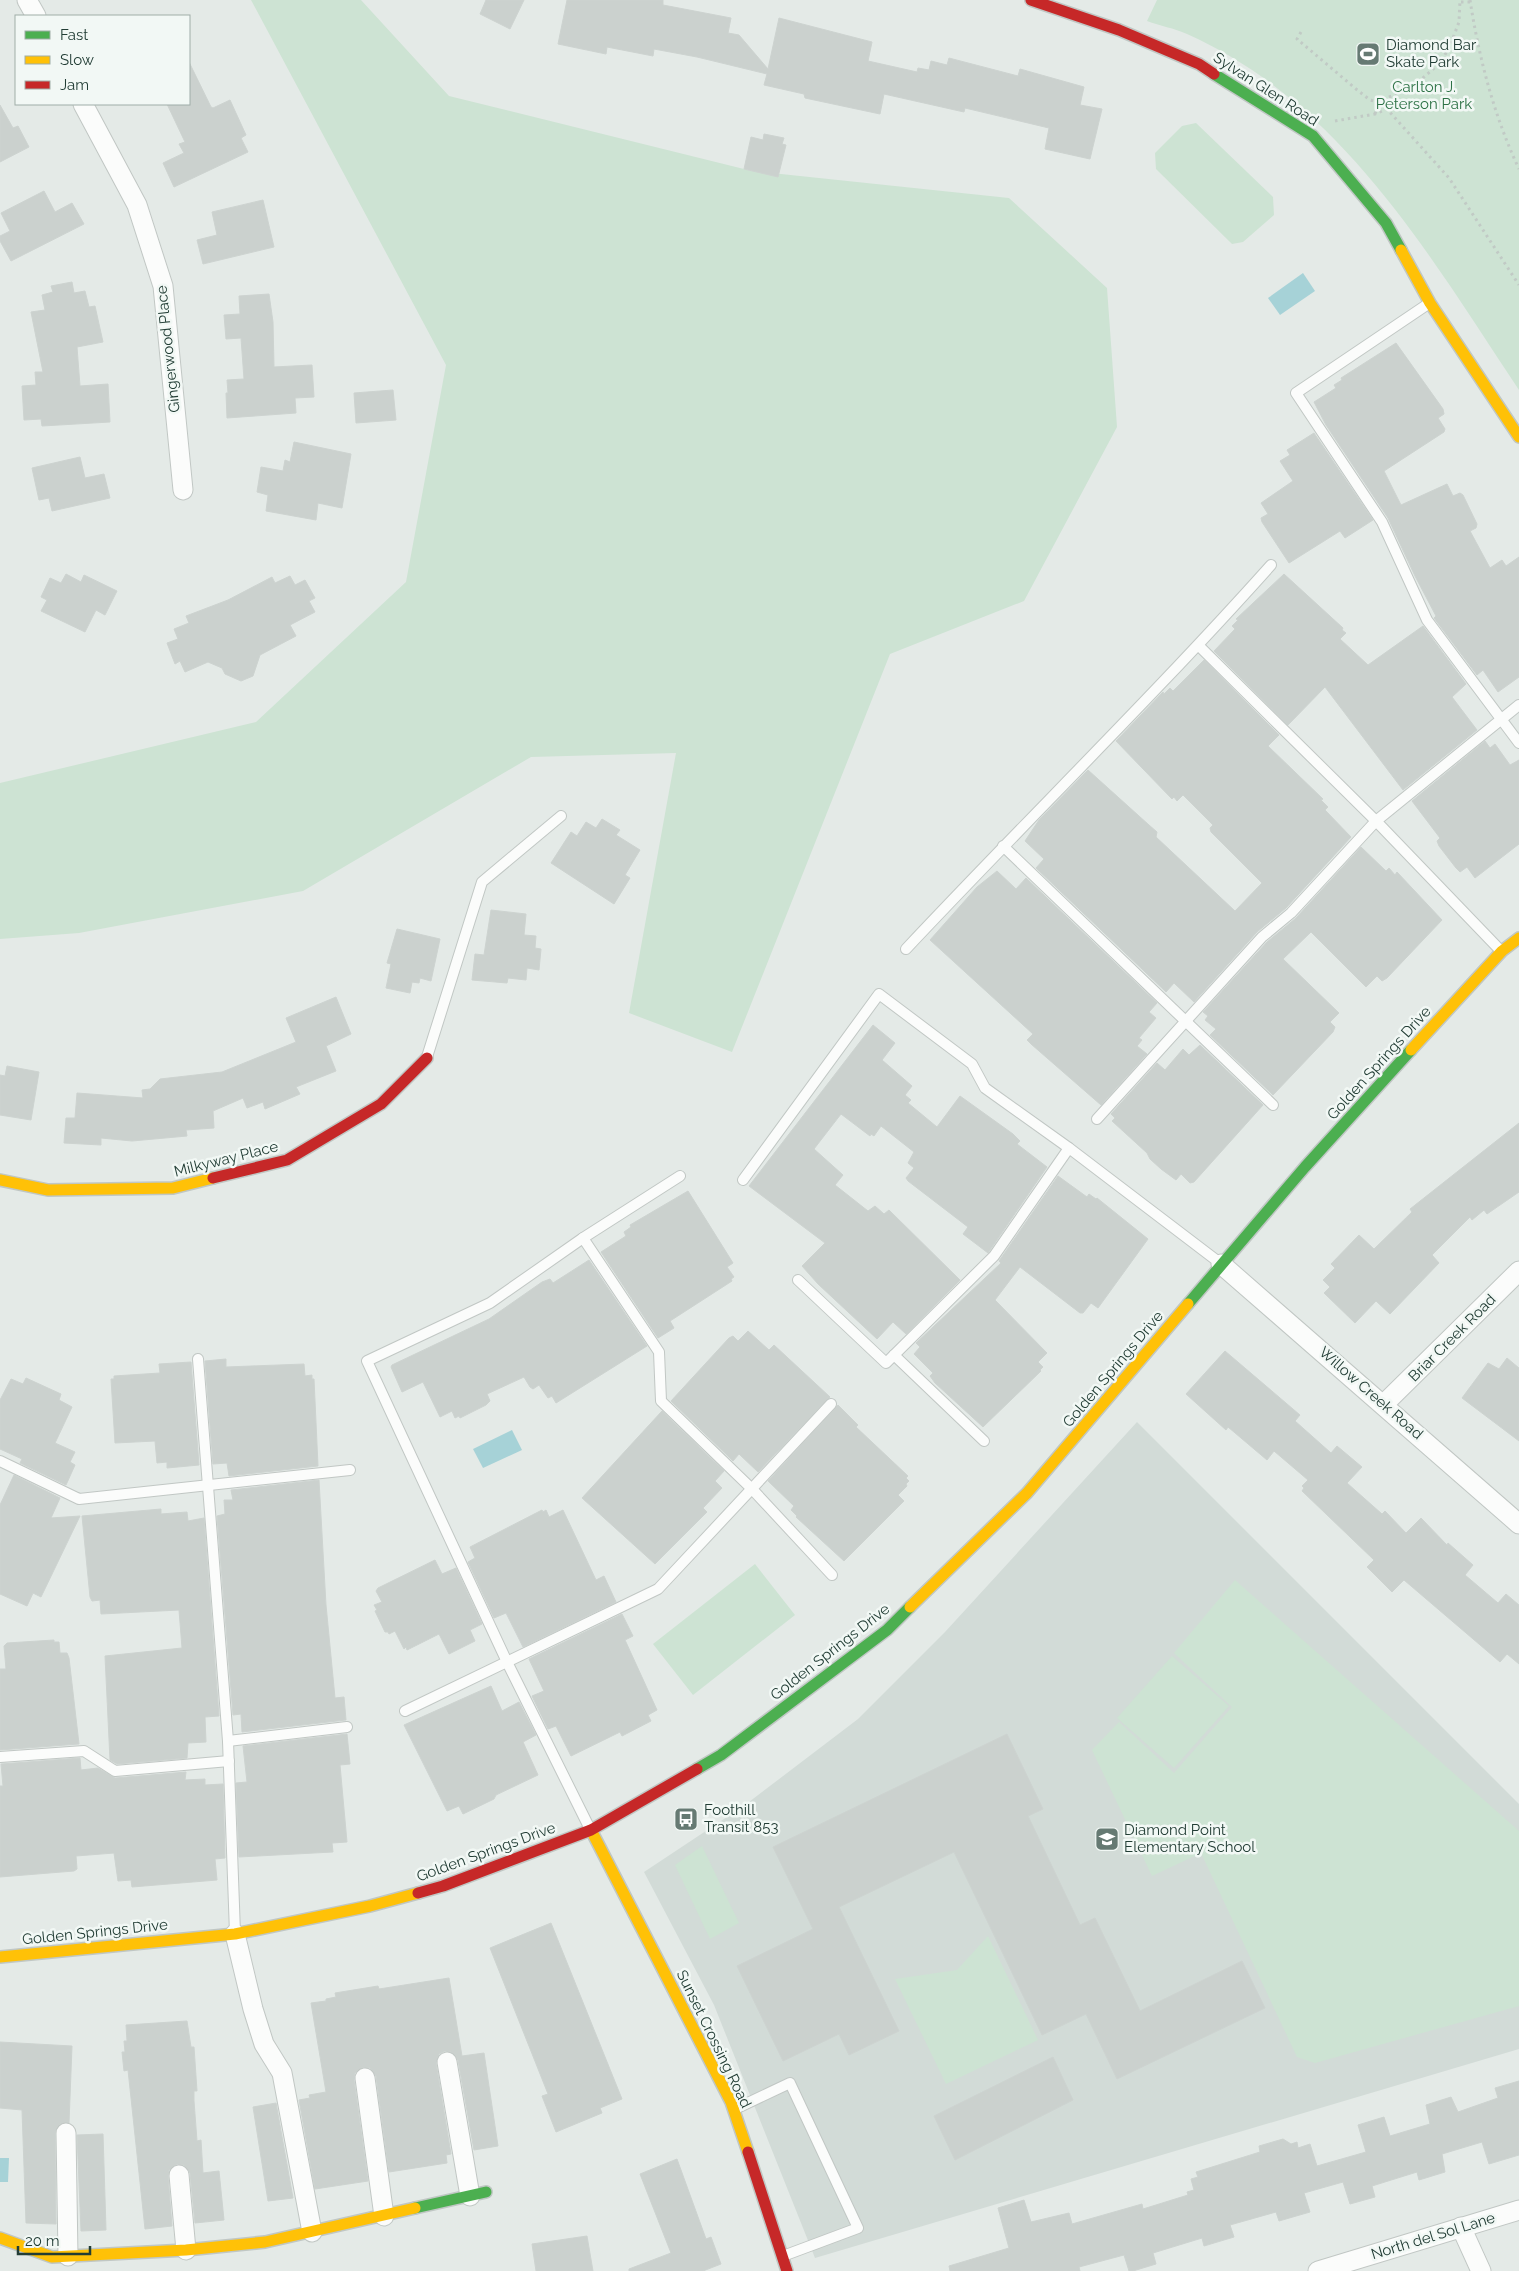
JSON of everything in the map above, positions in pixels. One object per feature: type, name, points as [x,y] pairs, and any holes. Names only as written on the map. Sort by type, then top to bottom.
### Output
[{"type":"street","points":[[27,0],[35,15]]},
{"type":"street","name":"Sylvan Glen Road","points":[[1031,0],[1042,2],[1120,30],[1199,64],[1313,136],[1386,223],[1430,303],[1519,437]]},
{"type":"street","name":"Gingerwood Place","points":[[84,105],[137,205],[163,286],[183,490]]},
{"type":"street","name":"Golden Springs Drive","points":[[0,1957],[235,1934],[370,1906],[443,1886],[591,1830],[721,1755],[887,1630],[1027,1493],[1305,1167],[1502,951],[1519,938]]},
{"type":"street","name":"Milkyway Place","points":[[0,1180],[48,1190],[173,1188],[287,1160],[381,1104],[427,1058]]},
{"type":"street","name":"Willow Creek Road","points":[[1221,1264],[1384,1404],[1519,1524]]},
{"type":"street","name":"Briar Creek Road","points":[[1384,1404],[1519,1271]]},
{"type":"street","name":"Sunset Crossing Road","points":[[591,1830],[734,2110],[787,2271]]},
{"type":"street","points":[[235,1934],[264,2044],[282,2073],[312,2232]]},
{"type":"street","points":[[0,2238],[52,2257],[186,2250],[265,2242],[478,2194],[447,2062]]},
{"type":"street","points":[[365,2078],[384,2216]]},
{"type":"street","points":[[66,2133],[68,2256]]},
{"type":"street","points":[[179,2175],[186,2250]]},
{"type":"street","name":"North del Sol Lane","points":[[1318,2271],[1519,2210]]},
{"type":"street","points":[[1461,2227],[1481,2271]]},
{"type":"lane","points":[[1430,303],[1296,393],[1382,522],[1427,620],[1519,743]]},
{"type":"lane","points":[[906,949],[1003,846],[1199,646],[1271,565]]},
{"type":"lane","points":[[1199,646],[1376,821],[1502,951]]},
{"type":"lane","points":[[1097,1119],[1262,937],[1292,913],[1376,821],[1519,705]]},
{"type":"lane","points":[[427,1058],[482,882],[561,816]]},
{"type":"lane","points":[[1003,846],[1273,1105]]},
{"type":"lane","points":[[743,1180],[879,994],[972,1064],[985,1088],[1069,1148],[1221,1264]]},
{"type":"lane","points":[[798,1280],[886,1363],[994,1256],[1069,1148]]},
{"type":"lane","points":[[591,1830],[507,1662],[367,1360],[490,1304],[583,1238],[680,1176]]},
{"type":"lane","points":[[583,1238],[659,1352],[662,1401],[752,1490],[832,1575]]},
{"type":"lane","points":[[894,1355],[984,1441]]},
{"type":"lane","points":[[198,1359],[228,1741],[235,1934]]},
{"type":"lane","points":[[405,1711],[658,1589],[831,1404]]},
{"type":"lane","points":[[0,1461],[79,1499],[350,1470]]},
{"type":"lane","points":[[228,1741],[347,1727]]},
{"type":"lane","points":[[0,1757],[84,1751],[115,1771],[229,1761]]},
{"type":"lane","points":[[734,2110],[790,2083],[858,2228],[782,2256]]},
{"type":"path","points":[[1301,32],[1298,39],[1370,100],[1379,102],[1416,84],[1440,63],[1450,46],[1459,22],[1460,1],[1470,1],[1476,34],[1502,130],[1519,169]]},
{"type":"path","points":[[1375,114],[1379,102]]},
{"type":"path","points":[[1319,142],[1335,121],[1375,114],[1387,109],[1449,178],[1519,285]]},
{"type":"shaded area","name":"Diamond Point Elementary School","points":[[1137,1422],[1519,1804],[1519,2049],[815,2258],[714,2005],[644,1872],[745,1805],[858,1719],[945,1632]]},
{"type":"green space","points":[[251,0],[361,0],[449,96],[752,171],[1009,198],[1107,288],[1117,427],[1024,601],[890,654],[732,1052],[629,1013],[676,753],[531,757],[303,891],[79,933],[0,939],[0,783],[256,722],[406,582],[446,365]]},
{"type":"green space","name":"Carlton J. Peterson Park","points":[[1157,0],[1519,0],[1519,390],[1415,236],[1377,187],[1336,141],[1292,100],[1242,64],[1187,34],[1147,21]]},
{"type":"green space","points":[[1196,123],[1273,197],[1274,215],[1243,242],[1232,244],[1156,169],[1155,153],[1182,126]]},
{"type":"green space","points":[[755,1564],[795,1615],[693,1695],[653,1644]]},
{"type":"green space","points":[[1235,1580],[1519,1831],[1519,2006],[1315,2063],[1297,2057],[1201,1853],[1152,1876],[1092,1750],[1119,1722],[1174,1773],[1232,1707],[1174,1653]]},
{"type":"green space","points":[[1172,1656],[1229,1706],[1174,1768],[1117,1718]]},
{"type":"green space","points":[[702,1846],[739,1923],[710,1939],[675,1865]]},
{"type":"green space","points":[[988,1936],[1038,2040],[946,2084],[895,1979],[957,1970]]},
{"type":"water","points":[[1303,273],[1315,291],[1280,315],[1268,298]]},
{"type":"water","points":[[512,1430],[522,1450],[483,1468],[473,1449]]},
{"type":"water","points":[[0,2158],[9,2158],[8,2182],[0,2182]]},
{"type":"building","points":[[486,0],[524,0],[510,29],[480,14]]},
{"type":"building","points":[[567,0],[663,0],[663,5],[731,18],[728,33],[739,35],[768,69],[779,18],[872,42],[868,61],[917,72],[918,68],[929,70],[931,61],[947,65],[949,58],[1018,76],[1020,69],[1084,87],[1080,105],[1102,109],[1090,159],[1045,149],[1049,128],[965,108],[964,112],[884,94],[880,114],[805,98],[804,94],[764,85],[767,74],[697,57],[654,49],[653,56],[607,47],[606,54],[558,44]]},
{"type":"building","points":[[190,64],[211,107],[213,108],[230,100],[246,135],[241,138],[248,152],[174,187],[163,163],[184,153],[179,144],[185,142],[167,105],[190,105]]},
{"type":"building","points":[[0,105],[13,128],[18,126],[29,147],[0,162]]},
{"type":"building","points":[[764,134],[784,138],[782,144],[786,145],[778,177],[744,169],[751,137],[763,140]]},
{"type":"building","points":[[44,191],[55,212],[72,203],[84,224],[11,261],[0,241],[0,236],[10,231],[1,213]]},
{"type":"building","points":[[263,200],[274,247],[203,264],[197,240],[217,235],[212,212]]},
{"type":"building","points":[[72,282],[74,293],[85,291],[89,307],[95,306],[103,342],[77,347],[80,386],[108,384],[110,422],[42,426],[41,419],[24,420],[22,386],[36,385],[35,372],[43,372],[31,312],[45,310],[42,295],[53,292],[51,286]]},
{"type":"building","points":[[269,294],[273,322],[274,367],[312,365],[314,397],[295,398],[296,413],[227,418],[227,380],[244,379],[241,338],[226,339],[224,315],[240,314],[239,296]]},
{"type":"building","points":[[1396,343],[1443,409],[1444,414],[1438,418],[1445,429],[1444,432],[1384,471],[1401,505],[1447,484],[1453,496],[1460,493],[1463,495],[1477,524],[1476,528],[1470,531],[1490,568],[1502,560],[1506,566],[1519,557],[1519,677],[1498,692],[1483,670],[1477,675],[1434,618],[1436,616],[1388,518],[1326,425],[1314,402],[1336,388],[1334,385],[1342,380],[1341,378]]},
{"type":"building","points":[[393,390],[396,420],[356,423],[354,393]]},
{"type":"building","points":[[1314,433],[1373,520],[1345,538],[1340,531],[1289,563],[1262,522],[1261,518],[1268,514],[1261,503],[1293,481],[1280,461],[1290,455],[1287,450]]},
{"type":"building","points":[[294,442],[351,454],[342,508],[318,503],[316,520],[266,511],[268,495],[257,492],[261,467],[283,471],[285,460],[290,462]]},
{"type":"building","points":[[80,457],[85,478],[104,474],[110,498],[52,511],[49,498],[39,500],[32,468]]},
{"type":"building","points":[[66,574],[81,582],[84,575],[117,591],[105,615],[96,610],[85,632],[41,611],[47,600],[41,597],[50,578],[61,583]]},
{"type":"building","points":[[1284,574],[1343,628],[1342,630],[1346,633],[1340,639],[1368,665],[1423,626],[1466,684],[1452,697],[1477,730],[1403,790],[1325,687],[1288,725],[1214,651],[1235,629],[1232,626],[1238,620],[1236,619]]},
{"type":"building","points":[[290,576],[295,585],[305,580],[315,598],[309,601],[315,612],[290,625],[296,636],[260,655],[253,676],[241,681],[225,674],[222,668],[208,662],[185,672],[180,661],[175,664],[167,643],[178,639],[174,629],[189,623],[186,616],[228,600],[272,577],[275,583]]},
{"type":"building","points":[[1204,660],[1279,735],[1268,746],[1323,799],[1321,800],[1328,807],[1325,810],[1351,837],[1286,908],[1257,932],[1194,1002],[1174,983],[1166,992],[1036,868],[1044,859],[1025,841],[1039,820],[1088,770],[1157,832],[1156,837],[1235,911],[1262,883],[1211,832],[1210,828],[1213,825],[1183,795],[1177,801],[1174,797],[1172,799],[1116,741],[1163,692],[1164,694],[1170,688],[1173,691]]},
{"type":"building","points":[[1485,741],[1490,748],[1495,744],[1510,765],[1519,760],[1519,844],[1475,878],[1467,867],[1460,872],[1456,868],[1439,846],[1437,841],[1440,838],[1412,801]]},
{"type":"building","points":[[602,819],[620,830],[616,835],[640,850],[625,875],[630,878],[614,904],[551,863],[571,832],[577,836],[586,822],[596,828]]},
{"type":"building","points":[[1361,847],[1386,871],[1389,868],[1395,875],[1397,872],[1442,920],[1387,978],[1382,981],[1377,976],[1366,987],[1311,932],[1283,959],[1339,1013],[1330,1022],[1335,1027],[1333,1032],[1273,1095],[1210,1035],[1216,1029],[1205,1020],[1208,1016],[1203,1012],[1267,942],[1296,918]]},
{"type":"building","points":[[997,871],[1016,889],[1026,878],[1157,1003],[1149,1012],[1156,1018],[1139,1038],[1142,1040],[1137,1046],[1147,1054],[1101,1105],[1031,1044],[1027,1040],[1033,1034],[930,940],[977,887]]},
{"type":"building","points":[[491,910],[526,914],[524,935],[536,936],[535,948],[541,949],[539,970],[527,968],[526,980],[508,978],[507,983],[472,980],[475,954],[484,955]]},
{"type":"building","points":[[397,929],[440,939],[431,981],[420,978],[419,983],[412,982],[410,993],[386,988],[391,964],[387,963]]},
{"type":"building","points":[[336,997],[351,1034],[326,1046],[336,1071],[296,1087],[300,1094],[265,1109],[263,1102],[247,1108],[243,1098],[213,1111],[214,1128],[186,1130],[187,1136],[132,1141],[101,1138],[101,1145],[64,1143],[66,1118],[75,1118],[77,1093],[143,1098],[142,1090],[150,1089],[160,1079],[222,1072],[296,1042],[286,1018]]},
{"type":"building","points":[[873,1025],[895,1043],[882,1060],[912,1086],[905,1095],[911,1100],[908,1103],[937,1127],[960,1096],[1013,1134],[1020,1141],[1017,1144],[1047,1167],[988,1253],[963,1234],[968,1227],[908,1181],[906,1178],[914,1168],[908,1163],[914,1152],[881,1126],[874,1136],[871,1134],[870,1136],[841,1114],[814,1149],[843,1175],[835,1185],[868,1211],[875,1206],[884,1214],[889,1210],[960,1280],[906,1334],[893,1322],[877,1339],[818,1284],[802,1266],[825,1243],[749,1186]]},
{"type":"building","points":[[1200,1045],[1263,1105],[1194,1182],[1190,1183],[1181,1174],[1176,1180],[1161,1169],[1150,1159],[1147,1153],[1112,1121],[1115,1118],[1111,1114],[1157,1063],[1165,1070],[1183,1049],[1189,1055]]},
{"type":"building","points":[[7,1066],[39,1072],[31,1120],[0,1115],[0,1075],[5,1076]]},
{"type":"building","points":[[1519,1123],[1519,1192],[1487,1214],[1484,1210],[1472,1220],[1470,1217],[1432,1255],[1439,1263],[1390,1314],[1376,1301],[1355,1323],[1324,1293],[1330,1287],[1323,1280],[1335,1268],[1331,1264],[1359,1235],[1374,1249],[1412,1212],[1410,1209]]},
{"type":"building","points":[[1058,1176],[1087,1197],[1089,1194],[1097,1198],[1148,1239],[1098,1308],[1091,1303],[1083,1313],[1080,1313],[1020,1267],[995,1300],[1047,1353],[1038,1362],[1043,1367],[1041,1371],[983,1427],[935,1383],[930,1376],[933,1373],[914,1354],[920,1347],[916,1343],[1001,1263],[999,1261]]},
{"type":"building","points":[[688,1191],[733,1263],[727,1267],[734,1277],[731,1279],[732,1281],[670,1321],[674,1328],[658,1338],[601,1252],[626,1236],[624,1232],[631,1227],[630,1225]]},
{"type":"building","points":[[589,1260],[647,1346],[556,1403],[552,1396],[548,1398],[539,1385],[533,1389],[530,1387],[524,1377],[487,1394],[490,1401],[486,1405],[460,1418],[459,1416],[455,1418],[452,1411],[440,1417],[423,1382],[402,1392],[391,1367],[392,1365],[489,1319],[542,1282],[550,1279],[553,1283]]},
{"type":"building","points":[[748,1331],[769,1350],[774,1345],[830,1397],[758,1472],[739,1454],[733,1461],[671,1401],[729,1338],[733,1336],[738,1341]]},
{"type":"building","points":[[1225,1351],[1300,1415],[1295,1421],[1331,1453],[1337,1446],[1362,1467],[1347,1483],[1382,1514],[1385,1511],[1406,1533],[1421,1518],[1447,1545],[1448,1543],[1473,1565],[1465,1575],[1498,1603],[1506,1594],[1519,1605],[1519,1664],[1507,1654],[1500,1662],[1404,1580],[1392,1592],[1367,1567],[1374,1560],[1302,1491],[1304,1488],[1302,1486],[1308,1480],[1274,1451],[1267,1460],[1228,1427],[1226,1430],[1186,1394]]},
{"type":"building","points":[[1507,1358],[1519,1368],[1519,1441],[1462,1398],[1488,1363],[1499,1369]]},
{"type":"building","points":[[226,1359],[226,1367],[304,1364],[305,1376],[312,1375],[312,1379],[314,1379],[318,1466],[229,1476],[227,1463],[213,1464],[205,1361]]},
{"type":"building","points":[[191,1362],[199,1465],[167,1468],[167,1462],[157,1463],[155,1441],[115,1443],[111,1379],[114,1379],[114,1376],[160,1373],[159,1364]]},
{"type":"building","points":[[26,1378],[61,1394],[59,1400],[72,1407],[55,1443],[75,1452],[70,1462],[75,1465],[66,1485],[20,1463],[22,1459],[0,1449],[0,1400],[11,1379],[23,1384]]},
{"type":"building","points":[[838,1405],[858,1425],[856,1427],[908,1476],[906,1478],[909,1481],[906,1484],[907,1486],[898,1495],[904,1501],[844,1561],[796,1517],[791,1510],[794,1506],[768,1481]]},
{"type":"building","points":[[662,1411],[724,1471],[715,1481],[722,1488],[703,1508],[707,1512],[655,1564],[582,1498]]},
{"type":"building","points":[[14,1475],[60,1498],[51,1518],[80,1516],[41,1597],[33,1593],[27,1606],[0,1594],[0,1505]]},
{"type":"building","points":[[319,1480],[326,1605],[335,1698],[344,1697],[346,1720],[242,1732],[241,1714],[233,1715],[217,1516],[225,1514],[224,1500],[233,1500],[231,1490]]},
{"type":"building","points":[[161,1509],[161,1514],[187,1512],[188,1521],[204,1518],[219,1716],[205,1717],[206,1742],[188,1743],[187,1758],[117,1764],[110,1760],[105,1656],[182,1648],[179,1610],[101,1614],[100,1600],[92,1601],[90,1597],[82,1516]]},
{"type":"building","points":[[542,1510],[543,1512],[546,1510],[549,1517],[563,1510],[596,1580],[604,1576],[616,1602],[523,1647],[506,1613],[494,1618],[468,1562],[475,1558],[470,1547]]},
{"type":"building","points":[[435,1560],[442,1574],[456,1568],[482,1624],[470,1630],[475,1641],[449,1654],[439,1634],[407,1650],[406,1647],[404,1649],[395,1631],[389,1634],[385,1632],[374,1605],[382,1602],[376,1591],[378,1588]]},
{"type":"building","points":[[622,1614],[633,1636],[625,1640],[657,1710],[648,1715],[651,1721],[622,1736],[620,1732],[571,1756],[556,1726],[548,1729],[532,1696],[544,1691],[529,1659]]},
{"type":"building","points":[[54,1640],[54,1642],[59,1642],[60,1653],[67,1653],[69,1658],[79,1744],[0,1750],[0,1669],[6,1669],[4,1646],[7,1643]]},
{"type":"building","points":[[491,1686],[502,1711],[519,1702],[536,1735],[523,1742],[538,1775],[496,1795],[494,1799],[463,1814],[459,1806],[447,1811],[404,1725]]},
{"type":"building","points":[[347,1734],[350,1764],[340,1765],[347,1842],[332,1843],[333,1852],[239,1857],[236,1783],[247,1782],[243,1746]]},
{"type":"building","points":[[1007,1734],[1043,1809],[1028,1816],[1080,1925],[1095,1918],[1140,2011],[1242,1961],[1265,2008],[1117,2079],[1086,2014],[1042,2035],[954,1852],[839,1907],[899,2031],[849,2055],[839,2034],[783,2061],[737,1966],[813,1929],[773,1847]]},
{"type":"building","points":[[80,1758],[81,1770],[98,1768],[115,1778],[186,1772],[185,1780],[205,1779],[205,1785],[223,1784],[225,1858],[215,1859],[217,1880],[132,1887],[131,1880],[118,1881],[114,1853],[76,1856],[77,1869],[74,1871],[0,1877],[0,1786],[3,1786],[1,1764]]},
{"type":"building","points":[[551,1923],[622,2099],[600,2108],[602,2113],[556,2132],[542,2096],[548,2094],[490,1948]]},
{"type":"building","points":[[449,1978],[462,2056],[484,2053],[498,2146],[474,2150],[458,2060],[451,2052],[445,2051],[439,2054],[436,2063],[451,2154],[446,2155],[447,2163],[389,2172],[376,2076],[370,2068],[363,2067],[355,2073],[354,2080],[368,2181],[315,2189],[299,2100],[310,2098],[309,2095],[326,2092],[311,2003],[326,2001],[326,1999],[336,1997],[335,1993],[378,1986],[379,1989]]},
{"type":"building","points":[[187,2021],[191,2047],[194,2047],[197,2091],[194,2091],[194,2101],[197,2141],[201,2140],[203,2173],[219,2171],[224,2220],[195,2223],[190,2173],[184,2165],[177,2164],[169,2170],[168,2176],[172,2226],[145,2229],[128,2070],[124,2071],[122,2052],[125,2052],[124,2041],[127,2041],[126,2025]]},
{"type":"building","points":[[0,2042],[72,2046],[69,2123],[60,2124],[55,2133],[56,2224],[26,2223],[22,2110],[0,2108]]},
{"type":"building","points":[[1053,2057],[1073,2100],[955,2160],[934,2116]]},
{"type":"building","points":[[1519,2081],[1519,2155],[1489,2164],[1482,2142],[1442,2154],[1445,2172],[1419,2180],[1417,2172],[1372,2186],[1375,2197],[1350,2204],[1343,2182],[1304,2193],[1310,2212],[1279,2221],[1276,2212],[1230,2225],[1234,2237],[1204,2246],[1202,2238],[1153,2253],[1156,2264],[1133,2271],[1129,2271],[1124,2255],[1079,2267],[1080,2271],[950,2271],[949,2266],[1009,2248],[998,2208],[1024,2200],[1031,2222],[1069,2213],[1072,2224],[1142,2204],[1143,2209],[1188,2195],[1187,2192],[1194,2190],[1191,2179],[1198,2177],[1196,2172],[1260,2152],[1259,2146],[1283,2139],[1291,2144],[1297,2142],[1298,2148],[1310,2144],[1317,2166],[1366,2152],[1358,2125],[1384,2117],[1390,2136],[1430,2124],[1426,2105],[1451,2097],[1458,2112],[1498,2098],[1495,2088]]},
{"type":"building","points":[[276,2103],[293,2198],[268,2201],[253,2107]]},
{"type":"building","points":[[103,2134],[106,2230],[81,2231],[77,2135]]},
{"type":"building","points":[[677,2159],[706,2239],[711,2237],[721,2264],[703,2271],[629,2271],[629,2269],[671,2253],[640,2174]]},
{"type":"building","points":[[587,2236],[593,2271],[536,2271],[532,2244]]},
{"type":"traffic: fast","points":[[1214,74],[1313,136],[1386,223],[1401,250]]},
{"type":"traffic: fast","points":[[1188,1304],[1305,1167],[1411,1050]]},
{"type":"traffic: fast","points":[[697,1769],[721,1755],[887,1630],[910,1607]]},
{"type":"traffic: fast","points":[[415,2208],[486,2192]]},
{"type":"traffic: slow","points":[[1401,250],[1430,303],[1519,437]]},
{"type":"traffic: slow","points":[[1411,1050],[1502,951],[1519,938]]},
{"type":"traffic: slow","points":[[0,1180],[48,1190],[173,1188],[213,1178]]},
{"type":"traffic: slow","points":[[910,1607],[1027,1493],[1188,1304]]},
{"type":"traffic: slow","points":[[591,1830],[731,2102],[748,2152]]},
{"type":"traffic: slow","points":[[0,1957],[235,1934],[370,1906],[418,1893]]},
{"type":"traffic: slow","points":[[0,2238],[52,2257],[186,2250],[265,2242],[415,2208]]},
{"type":"traffic: jam","points":[[1031,0],[1119,30],[1199,64],[1214,74]]},
{"type":"traffic: jam","points":[[213,1178],[287,1160],[381,1104],[427,1058]]},
{"type":"traffic: jam","points":[[418,1893],[443,1886],[591,1830],[697,1769]]},
{"type":"traffic: jam","points":[[748,2152],[787,2271]]},
{"type":"place","name":"Diamond Bar Skate Park","points":[[1368,54]]},
{"type":"place","name":"Foothill Transit 853","points":[[686,1819]]},
{"type":"place","name":"Diamond Point Elementary School","points":[[1107,1839]]}]
